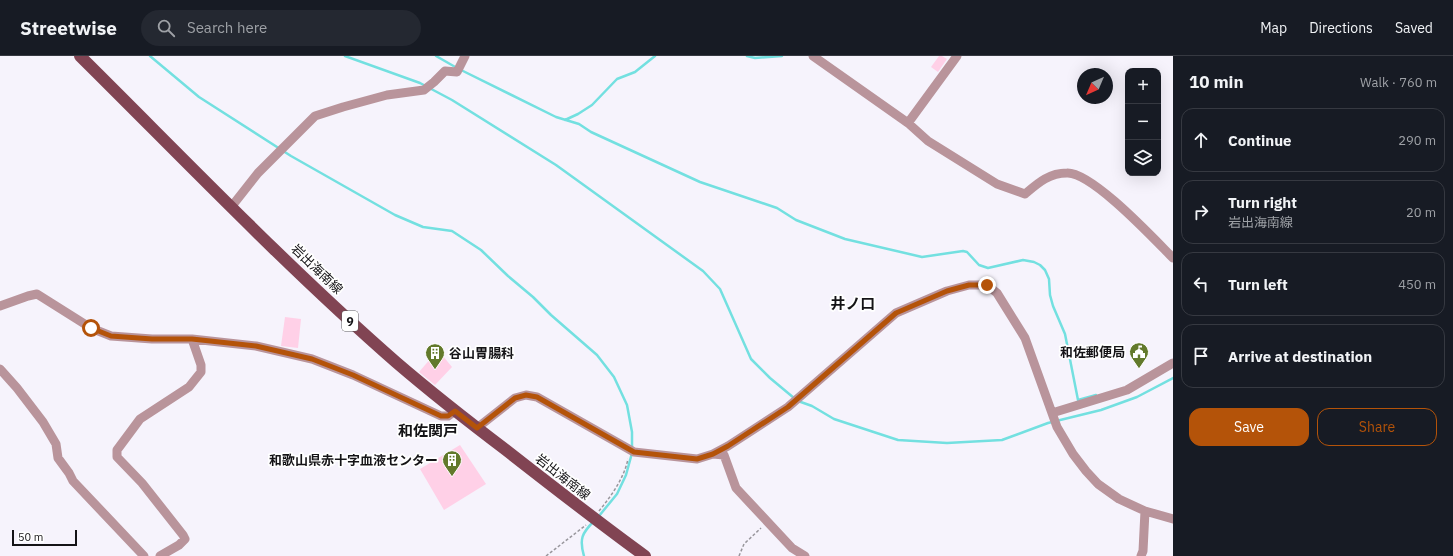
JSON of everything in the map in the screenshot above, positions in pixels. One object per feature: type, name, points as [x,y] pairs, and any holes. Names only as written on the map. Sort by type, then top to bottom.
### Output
[{"type":"main road","name":"岩出海南線","points":[[80,56],[345,316],[398,364],[455,411],[593,518],[645,556]]},
{"type":"street","points":[[232,206],[258,173],[315,116],[387,95],[424,90],[445,71],[456,72],[465,56]]},
{"type":"street","points":[[813,56],[908,123],[928,141],[996,184],[1025,194],[1043,179],[1056,174],[1069,172],[1086,179],[1123,208],[1173,258]]},
{"type":"street","points":[[908,123],[957,56]]},
{"type":"street","points":[[477,428],[515,398],[526,395],[537,397],[630,450],[643,453],[697,459],[713,454],[728,446],[788,407],[896,313],[947,291],[969,285],[987,285],[997,293],[1025,338],[1057,427],[1073,454],[1086,471],[1098,484],[1119,499],[1145,511],[1173,519]]},
{"type":"street","points":[[0,306],[37,294],[91,328],[111,336],[152,339],[192,339],[256,346],[312,359],[340,369],[441,416],[448,416],[455,411]]},
{"type":"street","points":[[160,556],[180,545],[185,539],[142,483],[117,457],[117,450],[140,419],[189,387],[201,372],[201,365],[192,339]]},
{"type":"street","points":[[1052,413],[1127,390],[1173,363]]},
{"type":"street","points":[[0,369],[17,388],[43,422],[56,444],[58,458],[73,481],[144,556]]},
{"type":"street","points":[[713,454],[724,455],[736,488],[792,548],[805,556]]},
{"type":"street","points":[[1141,556],[1143,550],[1145,511]]},
{"type":"path","points":[[546,556],[593,518],[609,500],[625,472],[630,450]]},
{"type":"path","points":[[739,556],[744,544],[767,522]]},
{"type":"building","points":[[939,56],[947,59],[938,72],[931,67]]},
{"type":"building","points":[[285,317],[301,319],[298,348],[281,346]]},
{"type":"building","name":"谷山胃腸科","points":[[438,350],[452,367],[435,385],[419,372]]},
{"type":"building","name":"和歌山県赤十字血液センター","points":[[460,445],[486,484],[444,510],[420,469]]},
{"type":"waterway","points":[[150,56],[199,97],[291,156],[395,215],[423,227],[452,231],[481,250],[551,315],[597,355],[614,377],[627,405],[632,432],[632,448]]},
{"type":"waterway","points":[[345,56],[420,83],[452,100],[556,165],[703,271],[720,289],[751,359],[770,378],[794,398]]},
{"type":"waterway","points":[[436,56],[457,68]]},
{"type":"waterway","points":[[565,120],[592,105],[617,79],[635,72],[655,56]]},
{"type":"waterway","points":[[747,56],[755,58],[782,56]]},
{"type":"waterway","points":[[461,70],[556,117],[579,124],[591,132],[700,182],[777,208],[796,220],[845,239],[922,257],[963,251],[967,252],[979,265],[988,268],[1023,260],[1040,265],[1045,270],[1049,279],[1050,295],[1053,306],[1065,334],[1078,400],[1096,395]]},
{"type":"waterway","points":[[798,401],[812,406],[834,419],[898,440],[947,443],[1002,440],[1048,423],[1101,410],[1137,397],[1173,378]]},
{"type":"waterway","points":[[599,516],[617,494],[626,475],[632,453]]},
{"type":"waterway","points":[[584,556],[582,545],[584,533],[594,521]]},
{"type":"place","name":"和佐郵便局","points":[[1139,369]]},
{"type":"place","name":"谷山胃腸科","points":[[435,370]]},
{"type":"place","name":"和歌山県赤十字血液センター","points":[[452,477]]},
{"type":"district","name":"井ノ口","points":[[853,303]]},
{"type":"district","name":"和佐関戸","points":[[428,430]]},
{"type":"route","points":[[91,328],[111,336],[152,339],[192,339],[256,346],[312,359],[353,375],[441,416],[448,416],[455,411],[477,428],[515,398],[526,395],[537,397],[634,452],[697,459],[713,454],[728,446],[788,407],[896,313],[947,291],[969,285],[987,285]]}]
